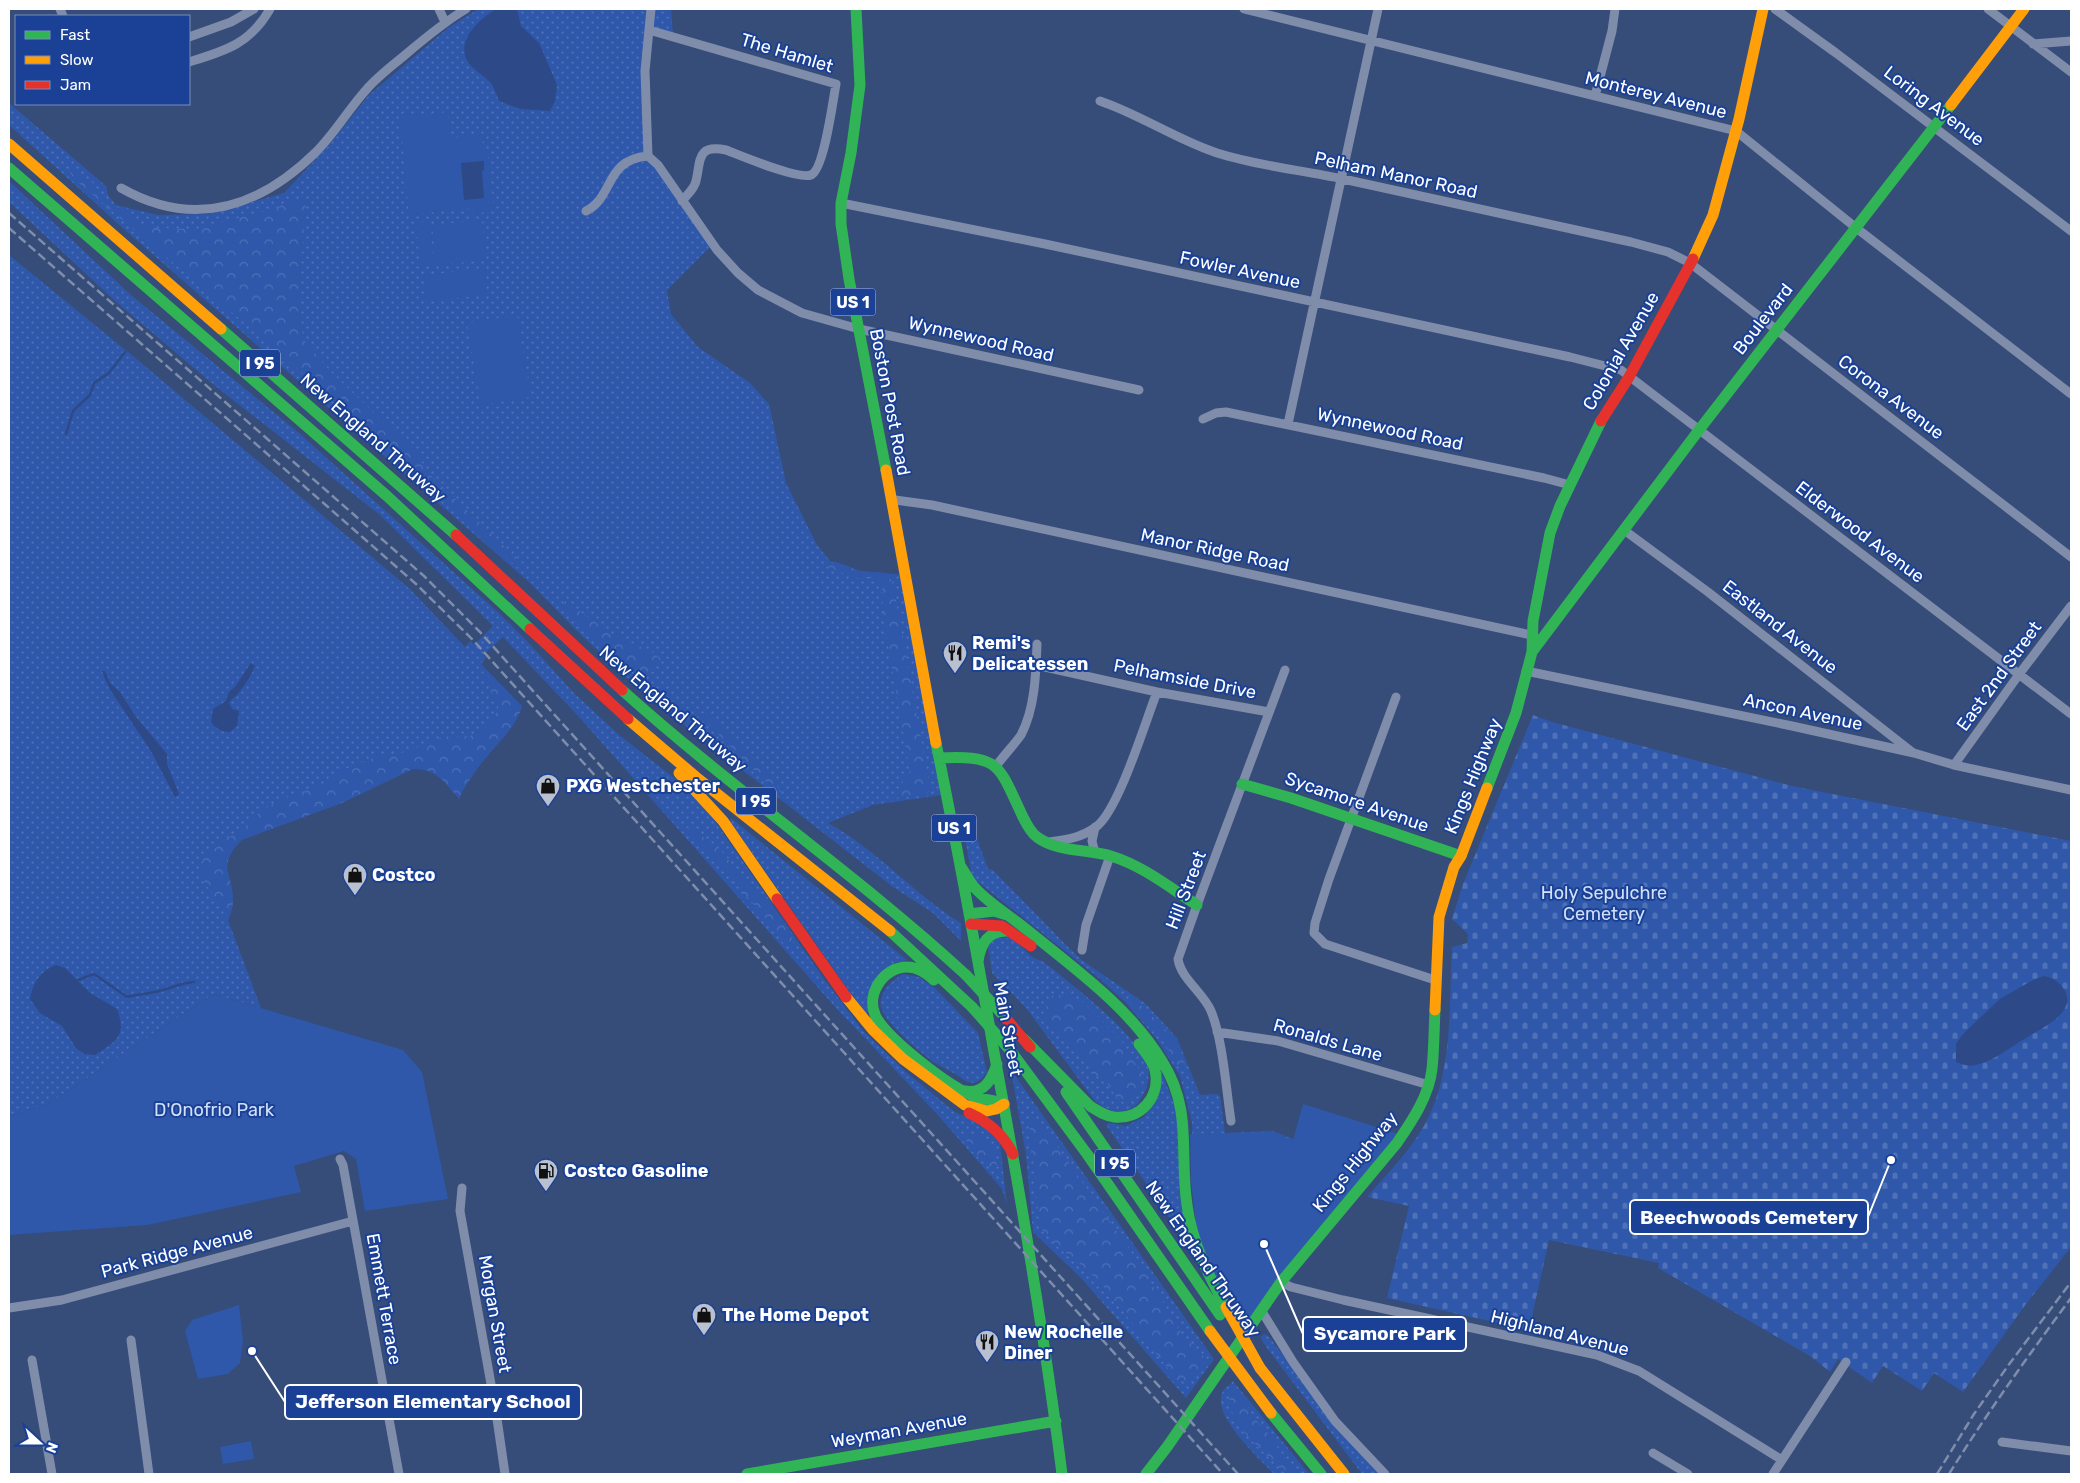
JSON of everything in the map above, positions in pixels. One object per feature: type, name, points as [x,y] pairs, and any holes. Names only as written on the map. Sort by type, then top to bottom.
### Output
[{"type":"main road","name":"Boston Post Road","points":[[856,9],[860,85],[841,203],[842,224],[849,280],[910,592]]},
{"type":"main road","name":"Colonial Avenue","points":[[1516,713],[1532,652],[1531,635],[1545,553],[1554,524],[1570,485],[1606,411],[1629,376],[1697,253],[1714,214],[1736,132],[1763,9]]},
{"type":"main road","name":"Boulevard","points":[[1532,652],[1855,227],[1934,128],[2024,9]]},
{"type":"main road","name":"New England Thruway","points":[[9,144],[376,463],[548,623],[667,730],[873,893],[966,975],[1024,1039],[1086,1120],[1166,1238],[1223,1311]]},
{"type":"main road","name":"New England Thruway","points":[[9,168],[379,489],[582,678],[670,755],[893,933],[969,1004],[1010,1050],[1069,1128],[1210,1331],[1321,1474]]},
{"type":"main road","name":"Main Street","points":[[910,592],[1013,1154],[1056,1421],[1062,1474]]},
{"type":"main road","points":[[582,678],[710,806],[856,1012],[888,1045],[958,1107],[993,1126],[1003,1137],[1013,1154]]},
{"type":"main road","name":"Kings Highway","points":[[1146,1474],[1167,1447],[1280,1282],[1397,1143],[1410,1124],[1429,1085],[1432,1070],[1435,980],[1440,934],[1439,917],[1454,867],[1516,713]]},
{"type":"main road","points":[[939,758],[984,759],[996,765],[1002,772],[1028,827],[1036,837],[1048,842],[1110,856],[1131,864],[1196,905]]},
{"type":"main road","name":"Sycamore Avenue","points":[[1242,784],[1291,798],[1460,856]]},
{"type":"main road","points":[[961,867],[976,889],[1111,999],[1138,1027],[1167,1068],[1178,1095],[1184,1120],[1186,1199],[1193,1239],[1205,1270],[1223,1311],[1260,1368],[1344,1474]]},
{"type":"main road","points":[[970,919],[998,912],[1015,920]]},
{"type":"main road","points":[[970,919],[998,925],[1018,936],[1091,995],[1130,1034],[1153,1066],[1156,1083],[1153,1095],[1145,1107],[1132,1116],[1115,1118],[1102,1115],[1090,1106],[1024,1039]]},
{"type":"main road","points":[[978,961],[981,946],[991,933],[1004,930],[1018,936]]},
{"type":"main road","points":[[969,1004],[945,990],[919,969],[907,967],[900,967],[889,972],[879,982],[873,997],[875,1013],[883,1026],[926,1064],[972,1096],[1004,1104]]},
{"type":"main road","points":[[959,1088],[972,1092],[983,1089],[991,1081],[997,1064]]},
{"type":"main road","points":[[920,1072],[961,1103],[974,1109],[992,1110],[1004,1104]]},
{"type":"main road","name":"Weyman Avenue","points":[[748,1474],[1056,1421]]},
{"type":"main road","points":[[805,1464],[813,1474]]},
{"type":"street","points":[[190,37],[231,22],[254,9]]},
{"type":"street","points":[[190,62],[226,51],[248,36],[270,9]]},
{"type":"street","points":[[439,9],[445,22]]},
{"type":"street","points":[[120,188],[139,198],[170,207],[193,210],[217,208],[260,195],[293,173],[316,152],[347,116],[365,90],[382,74],[445,22],[466,9]]},
{"type":"street","points":[[586,211],[597,203],[618,168],[636,157],[648,156],[645,71],[651,9]]},
{"type":"street","name":"Monterey Avenue","points":[[1247,9],[1736,132],[1855,227],[2071,394]]},
{"type":"street","points":[[1288,424],[1378,9]]},
{"type":"street","points":[[1595,96],[1612,31],[1615,9]]},
{"type":"street","name":"Loring Avenue","points":[[1775,9],[2071,231]]},
{"type":"street","points":[[1988,9],[2071,72]]},
{"type":"street","name":"The Hamlet","points":[[648,30],[836,84],[822,159],[816,172],[809,176],[796,176],[726,150],[715,148],[706,151],[699,161],[696,183],[682,201]]},
{"type":"street","points":[[2033,44],[2071,41]]},
{"type":"street","name":"Pelham Manor Road","points":[[1100,100],[1177,136],[1216,152],[1247,161],[1341,179],[1631,242],[1668,252],[1690,264]]},
{"type":"street","name":"Wynnewood Road","points":[[648,156],[658,165],[717,250],[738,273],[758,290],[802,313],[859,329],[1140,390]]},
{"type":"street","name":"Fowler Avenue","points":[[841,203],[1045,244],[1570,357],[1621,370],[1629,376]]},
{"type":"street","name":"Corona Avenue","points":[[1690,264],[2071,556]]},
{"type":"street","name":"Elderwood Avenue","points":[[1629,376],[2020,673],[2071,714]]},
{"type":"street","name":"Wynnewood Road","points":[[1203,419],[1216,413],[1226,412],[1570,485]]},
{"type":"street","name":"Manor Ridge Road","points":[[892,503],[895,500],[932,505],[1531,635]]},
{"type":"street","name":"Eastland Avenue","points":[[1624,530],[1708,592],[1914,753]]},
{"type":"street","name":"East 2nd Street","points":[[1954,765],[2071,606]]},
{"type":"street","points":[[996,765],[1020,736],[1026,723],[1036,665],[1037,644]]},
{"type":"street","name":"Pelhamside Drive","points":[[1036,665],[1157,692],[1269,712]]},
{"type":"street","name":"Hill Street","points":[[1231,1121],[1217,1032],[1211,1011],[1203,997],[1179,966],[1178,959],[1196,905],[1285,670]]},
{"type":"street","name":"Ancon Avenue","points":[[1526,671],[1792,726],[1914,753],[1954,765],[2071,790]]},
{"type":"street","points":[[1048,842],[1072,839],[1104,820],[1118,794],[1157,692]]},
{"type":"street","points":[[1396,697],[1350,818],[1315,923],[1314,934],[1325,944],[1435,980]]},
{"type":"street","points":[[1095,827],[1092,841],[1095,853]]},
{"type":"street","points":[[1082,950],[1086,925],[1110,856]]},
{"type":"street","name":"Ronalds Lane","points":[[1217,1032],[1278,1041],[1429,1085]]},
{"type":"street","name":"Emmett Terrace","points":[[340,1159],[400,1474]]},
{"type":"street","name":"Morgan Street","points":[[462,1188],[460,1211],[495,1406],[505,1474]]},
{"type":"street","name":"Park Ridge Avenue","points":[[9,1308],[62,1300],[353,1221]]},
{"type":"street","name":"Highland Avenue","points":[[1280,1282],[1291,1287],[1343,1300],[1597,1356],[1624,1364],[1639,1371],[1782,1460]]},
{"type":"street","points":[[1261,1310],[1293,1362],[1334,1421],[1385,1474]]},
{"type":"street","points":[[131,1340],[149,1474]]},
{"type":"street","points":[[32,1360],[52,1474]]},
{"type":"street","points":[[1773,1474],[1846,1362]]},
{"type":"street","points":[[2002,1442],[2071,1451]]},
{"type":"street","points":[[1653,1453],[1688,1474]]},
{"type":"green space","points":[[478,9],[671,9],[673,35],[646,29],[647,159],[658,170],[712,245],[667,290],[671,314],[698,347],[750,383],[769,404],[786,483],[817,545],[831,562],[860,571],[904,575],[942,795],[873,805],[828,823],[863,846],[927,899],[961,923],[961,941],[933,913],[893,887],[647,696],[580,634],[530,583],[126,231],[9,125],[9,103],[106,186],[108,195],[116,205],[158,215],[210,214],[284,193],[329,145],[369,95],[448,28]]},
{"type":"green space","points":[[448,112],[450,138],[482,135],[483,148],[487,148],[494,211],[468,214],[468,208],[409,215],[400,117]]},
{"type":"green space","points":[[69,170],[77,172],[92,182],[100,195],[140,223],[156,228],[196,229],[277,208],[294,197],[307,200],[298,284],[303,339],[332,373],[417,454],[428,473],[522,563],[523,567],[520,569],[494,548],[287,359],[74,179]]},
{"type":"green space","points":[[9,181],[131,295],[299,433],[500,614],[573,692],[618,734],[687,788],[712,817],[824,979],[863,1031],[907,1073],[955,1112],[980,1123],[1000,1143],[1007,1205],[1002,1189],[937,1114],[836,1008],[580,718],[503,637],[483,655],[486,658],[481,664],[522,706],[470,736],[222,848],[208,867],[261,1008],[213,994],[48,1104],[9,1116],[9,255],[139,361],[410,589],[465,647],[470,641],[474,645],[493,626],[380,515],[214,385],[115,301],[9,202]]},
{"type":"green space","points":[[482,220],[486,260],[436,265],[432,225]]},
{"type":"green space","points":[[430,221],[434,265],[420,266],[416,223]]},
{"type":"green space","points":[[485,269],[487,295],[426,301],[424,275]]},
{"type":"green space","points":[[517,315],[531,397],[481,405],[467,323]]},
{"type":"green space","points":[[836,562],[860,571],[887,573],[893,584],[930,789],[927,794],[886,799],[895,794],[910,771],[883,617],[882,587],[875,578],[856,578],[830,568],[828,563]]},
{"type":"green space","points":[[565,601],[612,634],[654,653],[661,659],[652,672],[637,675],[597,642],[579,624],[563,604]]},
{"type":"green space","points":[[482,672],[522,706],[516,721],[477,769],[459,799],[434,774],[428,771],[413,769],[342,803],[242,840],[229,857],[228,870],[233,892],[233,902],[228,921],[217,900],[200,876],[203,860],[212,845],[221,839],[239,834],[264,809],[283,799],[316,787],[348,768],[378,756],[406,752],[440,738],[470,736],[489,725],[498,707],[497,699],[490,690]]},
{"type":"green space","points":[[706,712],[766,771],[782,793],[760,776],[710,726],[701,714]]},
{"type":"green space","name":"Holy Sepulchre Cemetery","points":[[1533,715],[1552,722],[1792,786],[2071,841],[2071,1247],[2026,1304],[1963,1392],[1934,1373],[1922,1391],[1883,1366],[1872,1383],[1838,1359],[1830,1372],[1810,1356],[1658,1268],[1659,1263],[1549,1240],[1529,1330],[1387,1298],[1409,1206],[1367,1197],[1416,1138],[1429,1116],[1437,1097],[1446,1055],[1450,1011],[1452,947],[1467,943],[1468,934],[1452,919],[1463,884]]},
{"type":"green space","points":[[731,818],[907,960],[895,963],[866,1015],[730,821]]},
{"type":"green space","points":[[684,826],[721,850],[740,878],[781,917],[792,936],[794,947],[785,946],[774,928]]},
{"type":"green space","points":[[963,827],[973,827],[988,869],[993,870],[1083,961],[1146,1004],[1177,1038],[1200,1095],[1217,1094],[1220,1096],[1225,1133],[1273,1131],[1293,1139],[1394,1132],[1246,1318],[1218,1282],[1193,1158],[1192,1122],[1180,1076],[1156,1038],[1125,1002],[1100,979],[972,877]]},
{"type":"green space","points":[[993,937],[1012,938],[1032,957],[1044,962],[1102,1010],[1131,1039],[1141,1053],[1149,1073],[1148,1084],[1135,1106],[1130,1109],[1116,1111],[1107,1109],[1095,1101],[1026,1008],[992,973],[988,944]]},
{"type":"green space","points":[[903,974],[919,977],[935,988],[978,1033],[987,1072],[979,1081],[971,1083],[966,1081],[935,1063],[913,1045],[889,1021],[881,1007],[882,997],[890,983]]},
{"type":"green space","name":"D'Onofrio Park","points":[[213,994],[403,1050],[422,1072],[448,1199],[365,1211],[356,1159],[344,1151],[294,1166],[301,1192],[147,1225],[9,1235],[9,1116],[48,1104]]},
{"type":"green space","points":[[1066,995],[1082,1001],[1121,1040],[1143,1076],[1133,1100],[1123,1102],[1116,1097],[1106,1081],[1094,1075],[1080,1051],[1049,1028],[1045,1011],[1052,996]]},
{"type":"green space","points":[[1129,996],[1155,1018],[1173,1039],[1184,1060],[1184,1068],[1179,1067],[1158,1032],[1128,999]]},
{"type":"green space","points":[[1011,1070],[1214,1359],[1186,1398],[1081,1278],[1033,1232],[1026,1155]]},
{"type":"green space","points":[[1161,1070],[1182,1126],[1187,1239],[1184,1239],[1106,1125],[1109,1123],[1126,1126],[1144,1117],[1159,1096]]},
{"type":"green space","points":[[1303,1104],[1399,1134],[1249,1319],[1215,1282],[1197,1234],[1191,1180],[1190,1134],[1273,1132],[1293,1140]]},
{"type":"green space","points":[[1034,1118],[1038,1119],[1139,1263],[1182,1334],[1205,1358],[1202,1369],[1188,1381],[1177,1380],[1099,1281],[1059,1248],[1039,1224],[1035,1172],[1030,1144],[1030,1124]]},
{"type":"green space","points":[[969,1134],[981,1137],[990,1144],[995,1154],[997,1166],[993,1170],[976,1156],[969,1147],[966,1138]]},
{"type":"green space","points":[[239,1305],[243,1341],[240,1363],[228,1374],[198,1379],[185,1331],[192,1320]]},
{"type":"green space","points":[[1265,1334],[1285,1355],[1350,1440],[1379,1474],[1362,1474],[1267,1348],[1260,1337]]},
{"type":"green space","points":[[1233,1381],[1309,1474],[1274,1474],[1230,1425],[1221,1402],[1222,1393]]},
{"type":"green space","points":[[1231,1391],[1237,1392],[1248,1404],[1249,1412],[1273,1439],[1286,1460],[1301,1474],[1286,1474],[1248,1436],[1233,1414],[1230,1402]]},
{"type":"green space","points":[[251,1441],[254,1459],[223,1464],[220,1447]]},
{"type":"shaded area","points":[[496,9],[517,9],[521,26],[539,43],[557,85],[555,101],[550,111],[520,109],[499,101],[491,83],[468,62],[465,54],[467,38],[483,18]]},
{"type":"shaded area","points":[[484,161],[484,170],[482,171],[484,198],[464,200],[461,163]]},
{"type":"shaded area","points":[[251,663],[255,666],[250,676],[239,693],[229,703],[232,709],[239,711],[237,726],[230,732],[217,728],[211,722],[213,709],[226,701],[229,692],[235,687]]},
{"type":"shaded area","points":[[102,671],[105,671],[110,683],[120,692],[136,717],[167,754],[167,764],[179,794],[175,797],[151,751],[109,688]]},
{"type":"shaded area","points":[[56,965],[65,968],[90,993],[117,1009],[121,1026],[118,1037],[109,1046],[95,1055],[84,1054],[76,1048],[62,1026],[40,1013],[30,999],[38,978]]},
{"type":"shaded area","points":[[2044,976],[2053,979],[2063,988],[2067,997],[2063,1012],[2049,1024],[1988,1061],[1970,1066],[1956,1062],[1956,1044],[1962,1035],[2000,999],[2033,980]]},
{"type":"waterway","points":[[66,434],[73,411],[90,395],[94,383],[109,373],[125,352]]},
{"type":"waterway","points":[[75,981],[94,974],[127,997],[194,982]]},
{"type":"railway","points":[[9,213],[424,576],[480,632],[1238,1474]]},
{"type":"railway","points":[[9,228],[416,584],[473,640],[1223,1474]]},
{"type":"railway","points":[[1937,1474],[1974,1414],[2071,1282]]},
{"type":"railway","points":[[1949,1474],[2008,1385],[2071,1298]]},
{"type":"traffic: fast","points":[[856,9],[860,85],[851,153],[841,203],[841,224],[849,279],[886,470]]},
{"type":"traffic: fast","points":[[1532,652],[1699,430],[1951,105]]},
{"type":"traffic: fast","points":[[9,168],[387,496],[530,629]]},
{"type":"traffic: fast","points":[[221,329],[456,535]]},
{"type":"traffic: fast","points":[[1487,788],[1516,713],[1532,652],[1533,621],[1550,533],[1560,506],[1601,421]]},
{"type":"traffic: fast","points":[[622,690],[707,763],[881,902],[966,975]]},
{"type":"traffic: fast","points":[[936,743],[1022,1210],[1062,1474]]},
{"type":"traffic: fast","points":[[939,758],[959,757],[986,761],[1001,774],[1030,830],[1037,837],[1063,848],[1102,854],[1123,860],[1156,878],[1197,905]]},
{"type":"traffic: fast","points":[[1242,784],[1291,798],[1461,856]]},
{"type":"traffic: fast","points":[[961,867],[972,884],[994,905],[1082,974],[1117,1006],[1149,1041],[1162,1061],[1172,1079],[1181,1114],[1189,1219],[1207,1270],[1226,1307]]},
{"type":"traffic: fast","points":[[969,914],[994,911],[1007,915]]},
{"type":"traffic: fast","points":[[890,931],[972,1007]]},
{"type":"traffic: fast","points":[[978,961],[986,939],[995,933],[1007,931]]},
{"type":"traffic: fast","points":[[934,980],[922,971],[911,967],[898,968],[890,972],[878,984],[875,992],[873,1009],[876,1017],[883,1027],[905,1049],[933,1072],[975,1097],[1004,1104]]},
{"type":"traffic: fast","points":[[966,975],[1003,1015]]},
{"type":"traffic: fast","points":[[972,1007],[1010,1050]]},
{"type":"traffic: fast","points":[[1146,1474],[1167,1447],[1281,1282],[1397,1143],[1408,1126],[1424,1098],[1430,1079],[1435,1010]]},
{"type":"traffic: fast","points":[[1024,1039],[1090,1106],[1114,1117],[1133,1115],[1147,1104],[1155,1089],[1154,1067],[1139,1044]]},
{"type":"traffic: fast","points":[[1010,1050],[1087,1154],[1210,1331]]},
{"type":"traffic: fast","points":[[965,1091],[977,1090],[986,1085],[997,1064]]},
{"type":"traffic: fast","points":[[1066,1092],[1220,1315]]},
{"type":"traffic: fast","points":[[1271,1413],[1321,1474]]},
{"type":"traffic: fast","points":[[747,1474],[1056,1421]]},
{"type":"traffic: slow","points":[[1693,259],[1713,215],[1739,119],[1763,9]]},
{"type":"traffic: slow","points":[[1951,105],[2024,9]]},
{"type":"traffic: slow","points":[[9,144],[221,329]]},
{"type":"traffic: slow","points":[[886,470],[936,743]]},
{"type":"traffic: slow","points":[[628,719],[696,777],[890,931]]},
{"type":"traffic: slow","points":[[679,773],[723,821],[777,899]]},
{"type":"traffic: slow","points":[[1435,1010],[1439,917],[1454,867],[1461,856],[1487,788]]},
{"type":"traffic: slow","points":[[846,997],[873,1030],[903,1059],[965,1105],[987,1111],[996,1109],[1004,1104]]},
{"type":"traffic: slow","points":[[1226,1307],[1260,1368]]},
{"type":"traffic: slow","points":[[1210,1331],[1271,1413]]},
{"type":"traffic: slow","points":[[1260,1368],[1344,1474]]},
{"type":"traffic: jam","points":[[1601,421],[1629,377],[1693,259]]},
{"type":"traffic: jam","points":[[456,535],[622,690]]},
{"type":"traffic: jam","points":[[530,629],[628,719]]},
{"type":"traffic: jam","points":[[777,899],[846,997]]},
{"type":"traffic: jam","points":[[971,924],[1002,926],[1031,946]]},
{"type":"traffic: jam","points":[[1003,1015],[1030,1047]]},
{"type":"traffic: jam","points":[[969,1113],[995,1129],[1005,1140],[1013,1154]]},
{"type":"place","name":"Remi's Delicatessen","points":[[955,674]]},
{"type":"place","name":"PXG Westchester","points":[[548,807]]},
{"type":"place","name":"Costco","points":[[355,896]]},
{"type":"place","name":"Beechwoods Cemetery","points":[[1891,1160]]},
{"type":"place","name":"Costco Gasoline","points":[[546,1192]]},
{"type":"place","name":"Sycamore Park","points":[[1264,1244]]},
{"type":"place","name":"The Home Depot","points":[[704,1336]]},
{"type":"place","name":"Jefferson Elementary School","points":[[252,1351]]},
{"type":"place","name":"New Rochelle Diner","points":[[987,1363]]}]
